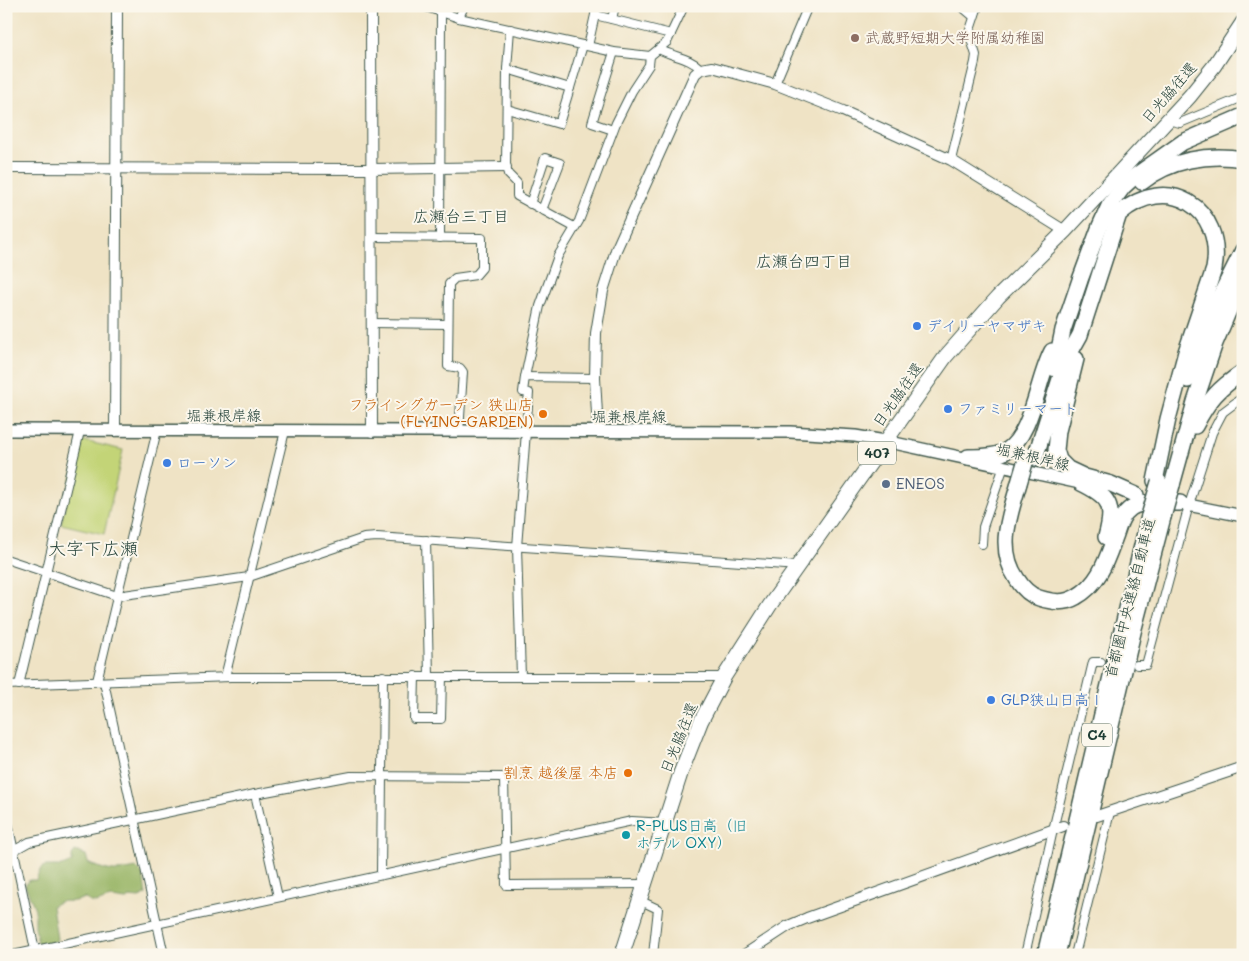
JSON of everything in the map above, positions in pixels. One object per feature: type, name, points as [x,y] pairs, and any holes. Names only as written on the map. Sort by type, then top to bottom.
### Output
[{"type":"highway","name":"日光脇往還","points":[[622,955],[644,884],[701,721],[724,677],[770,605],[940,364],[967,330],[1065,231],[1190,96],[1214,66],[1243,22]]},
{"type":"highway","points":[[968,458],[990,456],[1004,452],[1019,440],[1049,356],[1063,330],[1109,206],[1123,187],[1134,176],[1183,142],[1243,116]]},
{"type":"highway","points":[[1149,166],[1185,153],[1209,149],[1243,153]]},
{"type":"highway","points":[[1136,494],[1111,484],[1084,477],[1068,469],[1059,460],[1056,450],[1058,431],[1080,335],[1119,214],[1128,196],[1136,187],[1163,169],[1183,161],[1208,157],[1243,159]]},
{"type":"highway","points":[[1119,214],[1130,204],[1141,199],[1156,195],[1169,195],[1187,202],[1200,211],[1212,230],[1216,245],[1214,269],[1183,361],[1156,516]]},
{"type":"highway","points":[[1162,483],[1182,398],[1194,363],[1218,300],[1243,250]]},
{"type":"highway","points":[[1182,449],[1215,343],[1243,277]]},
{"type":"highway","points":[[1063,330],[1059,358],[1023,484],[1015,522],[1014,560],[1025,580],[1034,588],[1048,593],[1066,593],[1088,577],[1096,564],[1104,545],[1111,517],[1110,508],[1096,490],[1081,483]]},
{"type":"highway","points":[[1031,457],[1066,360],[1080,335]]},
{"type":"highway","points":[[1162,483],[1206,404],[1221,387],[1243,372]]},
{"type":"highway","points":[[1023,484],[1007,524],[1006,545],[1012,573],[1022,587],[1034,596],[1063,602],[1075,598],[1088,588],[1105,565],[1120,522],[1131,508],[1141,504],[1184,504]]},
{"type":"highway","name":"首都圏中央連絡自動車道","points":[[1045,955],[1156,516]]},
{"type":"highway","name":"首都圏中央連絡自動車道","points":[[1058,955],[1134,628],[1156,516]]},
{"type":"main road","name":"堀兼根岸線","points":[[6,430],[790,432],[855,436],[1243,516]]},
{"type":"street","points":[[115,431],[117,6]]},
{"type":"street","points":[[371,6],[372,432]]},
{"type":"street","points":[[423,6],[459,18],[586,46],[614,52],[650,56],[666,42],[684,6]]},
{"type":"street","points":[[459,18],[464,6]]},
{"type":"street","points":[[612,19],[615,6]]},
{"type":"street","points":[[775,84],[808,6]]},
{"type":"street","points":[[961,6],[974,16]]},
{"type":"street","points":[[951,160],[975,62],[976,55],[969,33],[978,6]]},
{"type":"street","points":[[507,109],[559,124],[586,46],[596,9],[612,19],[671,34]]},
{"type":"street","points":[[440,238],[441,12]]},
{"type":"street","points":[[510,29],[507,69],[506,167],[508,174],[517,183],[517,196],[574,228]]},
{"type":"street","points":[[659,49],[665,53],[693,61],[701,69]]},
{"type":"street","points":[[613,130],[592,123],[614,52]]},
{"type":"street","points":[[521,676],[517,547],[529,392],[522,392],[525,377],[540,306],[558,256],[579,221],[613,130],[632,91],[649,65],[650,56]]},
{"type":"street","points":[[598,432],[595,378],[598,312],[616,250],[695,74],[701,69],[712,67],[775,84],[843,111],[951,160],[1065,231]]},
{"type":"street","points":[[507,69],[570,88]]},
{"type":"street","points":[[1167,120],[1180,124],[1243,97]]},
{"type":"street","points":[[530,204],[545,158],[560,163],[542,210]]},
{"type":"street","points":[[6,168],[371,169],[506,167]]},
{"type":"street","points":[[372,237],[482,238],[482,268],[476,275],[455,278],[449,284],[448,366],[460,368],[463,372],[459,432]]},
{"type":"street","points":[[371,323],[448,324]]},
{"type":"street","points":[[525,377],[595,378]]},
{"type":"street","points":[[1137,665],[1146,665],[1184,504],[1212,433],[1223,412],[1243,397]]},
{"type":"street","points":[[157,430],[117,596],[101,681],[135,820],[164,955]]},
{"type":"street","points":[[19,685],[80,431]]},
{"type":"street","points":[[225,677],[285,431]]},
{"type":"street","points":[[982,544],[983,527],[1004,466]]},
{"type":"street","points":[[6,558],[117,596],[249,577],[364,538],[377,537],[799,566]]},
{"type":"street","points":[[426,540],[429,676]]},
{"type":"street","points":[[1025,955],[1093,662],[1101,662]]},
{"type":"street","points":[[381,874],[383,676]]},
{"type":"street","points":[[415,676],[414,719],[441,719],[442,677]]},
{"type":"street","points":[[6,685],[225,677],[724,677]]},
{"type":"street","points":[[1098,816],[1243,768]]},
{"type":"street","points":[[6,855],[29,842],[255,794],[351,776],[504,777],[506,885],[644,884]]},
{"type":"street","points":[[255,794],[278,897]]},
{"type":"street","points":[[1075,955],[1110,812]]},
{"type":"street","points":[[6,814],[40,951]]},
{"type":"street","points":[[13,955],[40,951],[381,874],[632,821],[665,823]]},
{"type":"street","points":[[744,955],[788,926],[807,918],[1063,826]]},
{"type":"street","points":[[639,900],[658,909],[653,955]]},
{"type":"green space","points":[[80,440],[123,450],[104,534],[61,524]]},
{"type":"green space","points":[[75,851],[86,855],[88,863],[107,870],[119,871],[137,868],[143,874],[146,895],[139,898],[129,897],[127,900],[111,898],[95,903],[84,898],[56,903],[52,906],[57,939],[55,942],[38,944],[35,927],[35,909],[25,885],[29,880],[36,880],[41,868],[45,866],[62,866],[72,862],[72,855]]},
{"type":"place","name":"武蔵野短期大学附属幼稚園","points":[[855,38]]},
{"type":"place","name":"デイリーヤマザキ","points":[[917,326]]},
{"type":"place","name":"ファミリーマート","points":[[948,409]]},
{"type":"place","name":"フライングガーデン 狭山店 (FLYING-GARDEN)","points":[[543,414]]},
{"type":"place","name":"ローソン","points":[[167,463]]},
{"type":"place","name":"ENEOS","points":[[886,484]]},
{"type":"place","name":"GLP狭山日高Ⅰ","points":[[991,700]]},
{"type":"place","name":"割烹 越後屋 本店","points":[[628,773]]},
{"type":"place","name":"R-PLUS日高（旧 ホテル OXY）","points":[[626,835]]},
{"type":"district","name":"広瀬台三丁目","points":[[461,216]]},
{"type":"district","name":"広瀬台四丁目","points":[[804,261]]},
{"type":"district","name":"大字下広瀬","points":[[93,549]]}]
